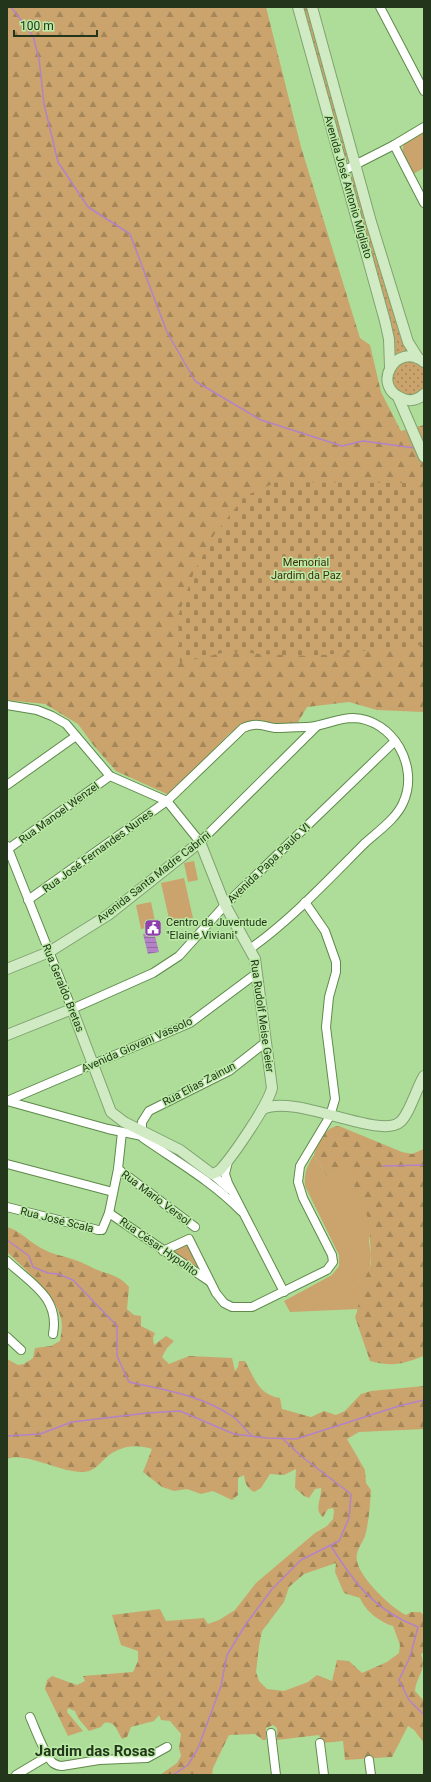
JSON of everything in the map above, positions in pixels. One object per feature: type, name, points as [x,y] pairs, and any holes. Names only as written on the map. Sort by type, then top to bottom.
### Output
[{"type":"main road","name":"Avenida José Antonio Migliato","points":[[298,7],[385,321],[389,339],[390,367],[387,379],[388,386],[398,397],[421,451]]},
{"type":"main road","name":"Avenida José Antonio Migliato","points":[[312,7],[371,222],[408,342],[422,360]]},
{"type":"main road","points":[[390,367],[397,360],[404,357],[422,360]]},
{"type":"main road","points":[[398,397],[406,400],[415,400],[424,394]]},
{"type":"main road","name":"Rua Rudolf Meise Geier","points":[[200,842],[225,905],[255,959],[272,1088]]},
{"type":"main road","name":"Avenida Santa Madre Cabrini","points":[[7,969],[49,952],[108,915],[200,842]]},
{"type":"main road","name":"Avenida Papa Paulo VI","points":[[7,1035],[72,1009]]},
{"type":"main road","name":"Rua Geraldo Bretas","points":[[72,1009],[112,1112],[121,1128]]},
{"type":"main road","points":[[272,1088],[278,1097],[295,1106],[330,1116],[375,1125],[395,1126],[401,1122],[405,1116],[424,1076]]},
{"type":"main road","points":[[121,1128],[162,1140],[180,1150],[212,1174],[220,1170],[228,1160],[263,1109],[272,1088]]},
{"type":"main road","points":[[263,1109],[277,1105],[295,1106]]},
{"type":"street","points":[[380,7],[424,91]]},
{"type":"street","points":[[343,171],[394,145],[424,127]]},
{"type":"street","points":[[394,145],[424,203]]},
{"type":"street","points":[[7,705],[38,710],[66,724],[110,776],[167,801]]},
{"type":"street","points":[[250,949],[305,902],[399,810],[406,794],[409,771],[405,758],[395,741],[372,722],[353,718],[335,720],[317,726]]},
{"type":"street","name":"Rua José Fernandes Nunes","points":[[28,900],[167,801],[243,728],[258,724],[277,728],[317,726]]},
{"type":"street","name":"Avenida Santa Madre Cabrini","points":[[200,842],[317,726]]},
{"type":"street","points":[[7,785],[76,736]]},
{"type":"street","name":"Avenida Papa Paulo VI","points":[[72,1009],[153,973],[166,966],[188,948],[225,905],[395,741]]},
{"type":"street","name":"Rua Manoel Wenzel","points":[[8,848],[110,776]]},
{"type":"street","name":"Rua Rudolf Meise Geier","points":[[167,801],[200,842]]},
{"type":"street","name":"Rua Geraldo Bretas","points":[[8,848],[72,1009]]},
{"type":"street","points":[[163,1251],[188,1239],[209,1282],[224,1303],[232,1307],[252,1307],[327,1270],[333,1262],[332,1255],[302,1198],[298,1182],[300,1166],[330,1116],[335,1099],[326,1034],[326,1012],[336,972],[336,962],[325,931],[305,902]]},
{"type":"street","name":"Avenida Giovani Vassolo","points":[[7,1102],[190,1023],[257,973]]},
{"type":"street","name":"Rua Elias Zainun","points":[[141,1133],[142,1122],[148,1111],[229,1071],[266,1042]]},
{"type":"street","points":[[7,1102],[121,1128],[118,1169],[109,1213]]},
{"type":"street","points":[[141,1133],[231,1200],[241,1211]]},
{"type":"street","points":[[228,1160],[225,1174],[231,1191],[284,1292]]},
{"type":"street","points":[[8,1166],[113,1192]]},
{"type":"street","name":"Rua Mario Versol","points":[[118,1169],[195,1227]]},
{"type":"street","points":[[212,1174],[231,1191]]},
{"type":"street","name":"Rua José Scala","points":[[7,1207],[98,1230],[102,1230],[105,1226],[109,1213]]},
{"type":"street","name":"Rua César Hypolito","points":[[109,1213],[209,1282]]},
{"type":"street","points":[[8,1262],[18,1270],[52,1306],[55,1322],[53,1334]]},
{"type":"street","points":[[7,1337],[21,1350]]},
{"type":"street","points":[[30,1717],[48,1756],[52,1762],[62,1766],[99,1760],[147,1758],[155,1755],[167,1747]]},
{"type":"street","points":[[271,1733],[276,1775]]},
{"type":"street","points":[[320,1743],[324,1775]]},
{"type":"street","points":[[16,1775],[48,1756]]},
{"type":"street","points":[[369,1760],[371,1775]]},
{"type":"green space","points":[[7,7],[266,7],[301,147],[360,338],[370,345],[381,392],[401,431],[424,425],[424,712],[377,710],[349,702],[307,707],[297,724],[276,725],[260,720],[245,723],[229,734],[169,795],[116,771],[94,746],[78,724],[45,704],[7,700]]},
{"type":"green space","points":[[302,7],[308,7],[349,160],[347,161],[344,159]]},
{"type":"green space","points":[[424,133],[424,168],[413,174],[403,156],[404,144]]},
{"type":"green space","points":[[353,174],[401,339],[412,352],[395,359],[349,177]]},
{"type":"green space","points":[[410,360],[424,368],[424,389],[415,396],[400,395],[391,383],[396,365]]},
{"type":"green space","name":"Memorial Jardim da Paz","points":[[277,482],[410,483],[424,489],[424,645],[312,656],[230,651],[180,663],[178,616],[194,572],[214,535],[245,496]]},
{"type":"green space","points":[[194,861],[198,880],[188,882],[184,863]]},
{"type":"green space","points":[[184,878],[193,918],[170,923],[161,883]]},
{"type":"green space","points":[[151,902],[156,926],[141,929],[136,905]]},
{"type":"green space","points":[[339,1126],[402,1152],[412,1154],[424,1149],[424,1356],[410,1361],[398,1364],[385,1364],[370,1361],[355,1317],[358,1307],[358,1290],[361,1281],[371,1263],[370,1233],[346,1167],[327,1177],[314,1155],[322,1136],[329,1129]]},
{"type":"green space","points":[[314,1155],[327,1177],[346,1166],[368,1218],[371,1255],[370,1267],[366,1276],[360,1283],[358,1309],[290,1312],[284,1301],[332,1275],[339,1266],[339,1255],[305,1186],[306,1170]]},
{"type":"green space","points":[[7,1227],[17,1231],[34,1244],[47,1251],[113,1275],[129,1287],[127,1309],[134,1315],[141,1316],[141,1326],[155,1333],[153,1338],[154,1345],[166,1336],[174,1341],[167,1348],[162,1357],[169,1364],[189,1356],[232,1358],[235,1371],[238,1367],[239,1361],[245,1361],[258,1385],[267,1393],[280,1398],[282,1409],[311,1417],[324,1411],[336,1415],[345,1411],[361,1394],[371,1391],[424,1386],[424,1429],[359,1432],[347,1439],[365,1470],[366,1483],[371,1490],[365,1536],[357,1554],[359,1568],[370,1584],[392,1606],[406,1615],[411,1612],[420,1612],[424,1615],[424,1652],[421,1654],[423,1665],[415,1691],[424,1701],[424,1743],[414,1730],[408,1726],[392,1757],[345,1760],[343,1741],[322,1743],[319,1735],[277,1740],[277,1728],[273,1725],[266,1728],[266,1740],[263,1740],[255,1734],[229,1735],[213,1768],[212,1775],[160,1775],[177,1763],[181,1756],[179,1748],[181,1734],[170,1721],[161,1720],[159,1715],[154,1721],[131,1727],[127,1737],[122,1739],[115,1727],[108,1722],[104,1723],[101,1727],[89,1731],[78,1718],[75,1711],[68,1708],[67,1712],[83,1731],[68,1736],[45,1689],[47,1680],[52,1676],[77,1685],[85,1681],[83,1676],[133,1672],[138,1661],[138,1651],[121,1645],[112,1615],[160,1609],[166,1621],[204,1618],[208,1624],[219,1620],[235,1610],[256,1583],[315,1533],[327,1526],[333,1519],[334,1511],[333,1508],[328,1509],[323,1517],[320,1514],[318,1507],[321,1488],[315,1489],[309,1498],[304,1496],[295,1488],[296,1469],[284,1475],[270,1474],[261,1488],[254,1492],[246,1485],[244,1475],[238,1478],[238,1495],[232,1500],[213,1491],[201,1494],[187,1489],[174,1491],[162,1487],[143,1472],[152,1449],[146,1447],[134,1446],[123,1448],[108,1456],[92,1470],[80,1472],[25,1458],[15,1457],[7,1459],[7,1359],[18,1365],[24,1364],[33,1358],[35,1348],[51,1346],[60,1341],[62,1324],[58,1310],[47,1292],[31,1274],[7,1252]],"holes":[[[336,1563],[335,1572],[344,1593],[360,1598],[369,1612],[383,1622],[393,1626],[400,1645],[399,1653],[387,1662],[362,1673],[349,1661],[337,1660],[332,1681],[317,1675],[308,1682],[284,1691],[267,1689],[259,1681],[256,1672],[262,1631],[284,1602],[289,1587],[304,1574]]]},
{"type":"green space","points":[[189,1242],[202,1272],[169,1251]]},
{"type":"shaded area","points":[[154,932],[159,952],[148,954],[143,934]]},
{"type":"waterway","points":[[11,7],[33,36],[39,59],[44,104],[58,162],[88,207],[130,234],[167,332],[195,381],[261,420],[342,446],[363,441],[415,448]]},
{"type":"waterway","points":[[383,1166],[424,1165]]},
{"type":"waterway","points":[[7,1240],[29,1256],[33,1267],[73,1280],[117,1326],[117,1356],[129,1382],[182,1394],[208,1403],[232,1416],[251,1435]]},
{"type":"waterway","points":[[7,1436],[40,1434],[72,1422],[147,1413],[180,1411],[234,1434],[267,1438],[296,1439],[399,1406],[424,1400]]},
{"type":"waterway","points":[[173,1775],[188,1765],[198,1748],[221,1686],[227,1655],[246,1624],[272,1589],[301,1560],[339,1541],[349,1518],[351,1494],[301,1456],[282,1438]]},
{"type":"waterway","points":[[331,1546],[357,1584],[377,1604],[389,1613],[418,1627],[410,1657],[399,1680],[409,1700],[424,1715]]},
{"type":"place","name":"Centro da Juventude \"Elaine Viviani\"","points":[[153,928]]},
{"type":"district","name":"Jardim das Rosas","points":[[95,1751]]}]
